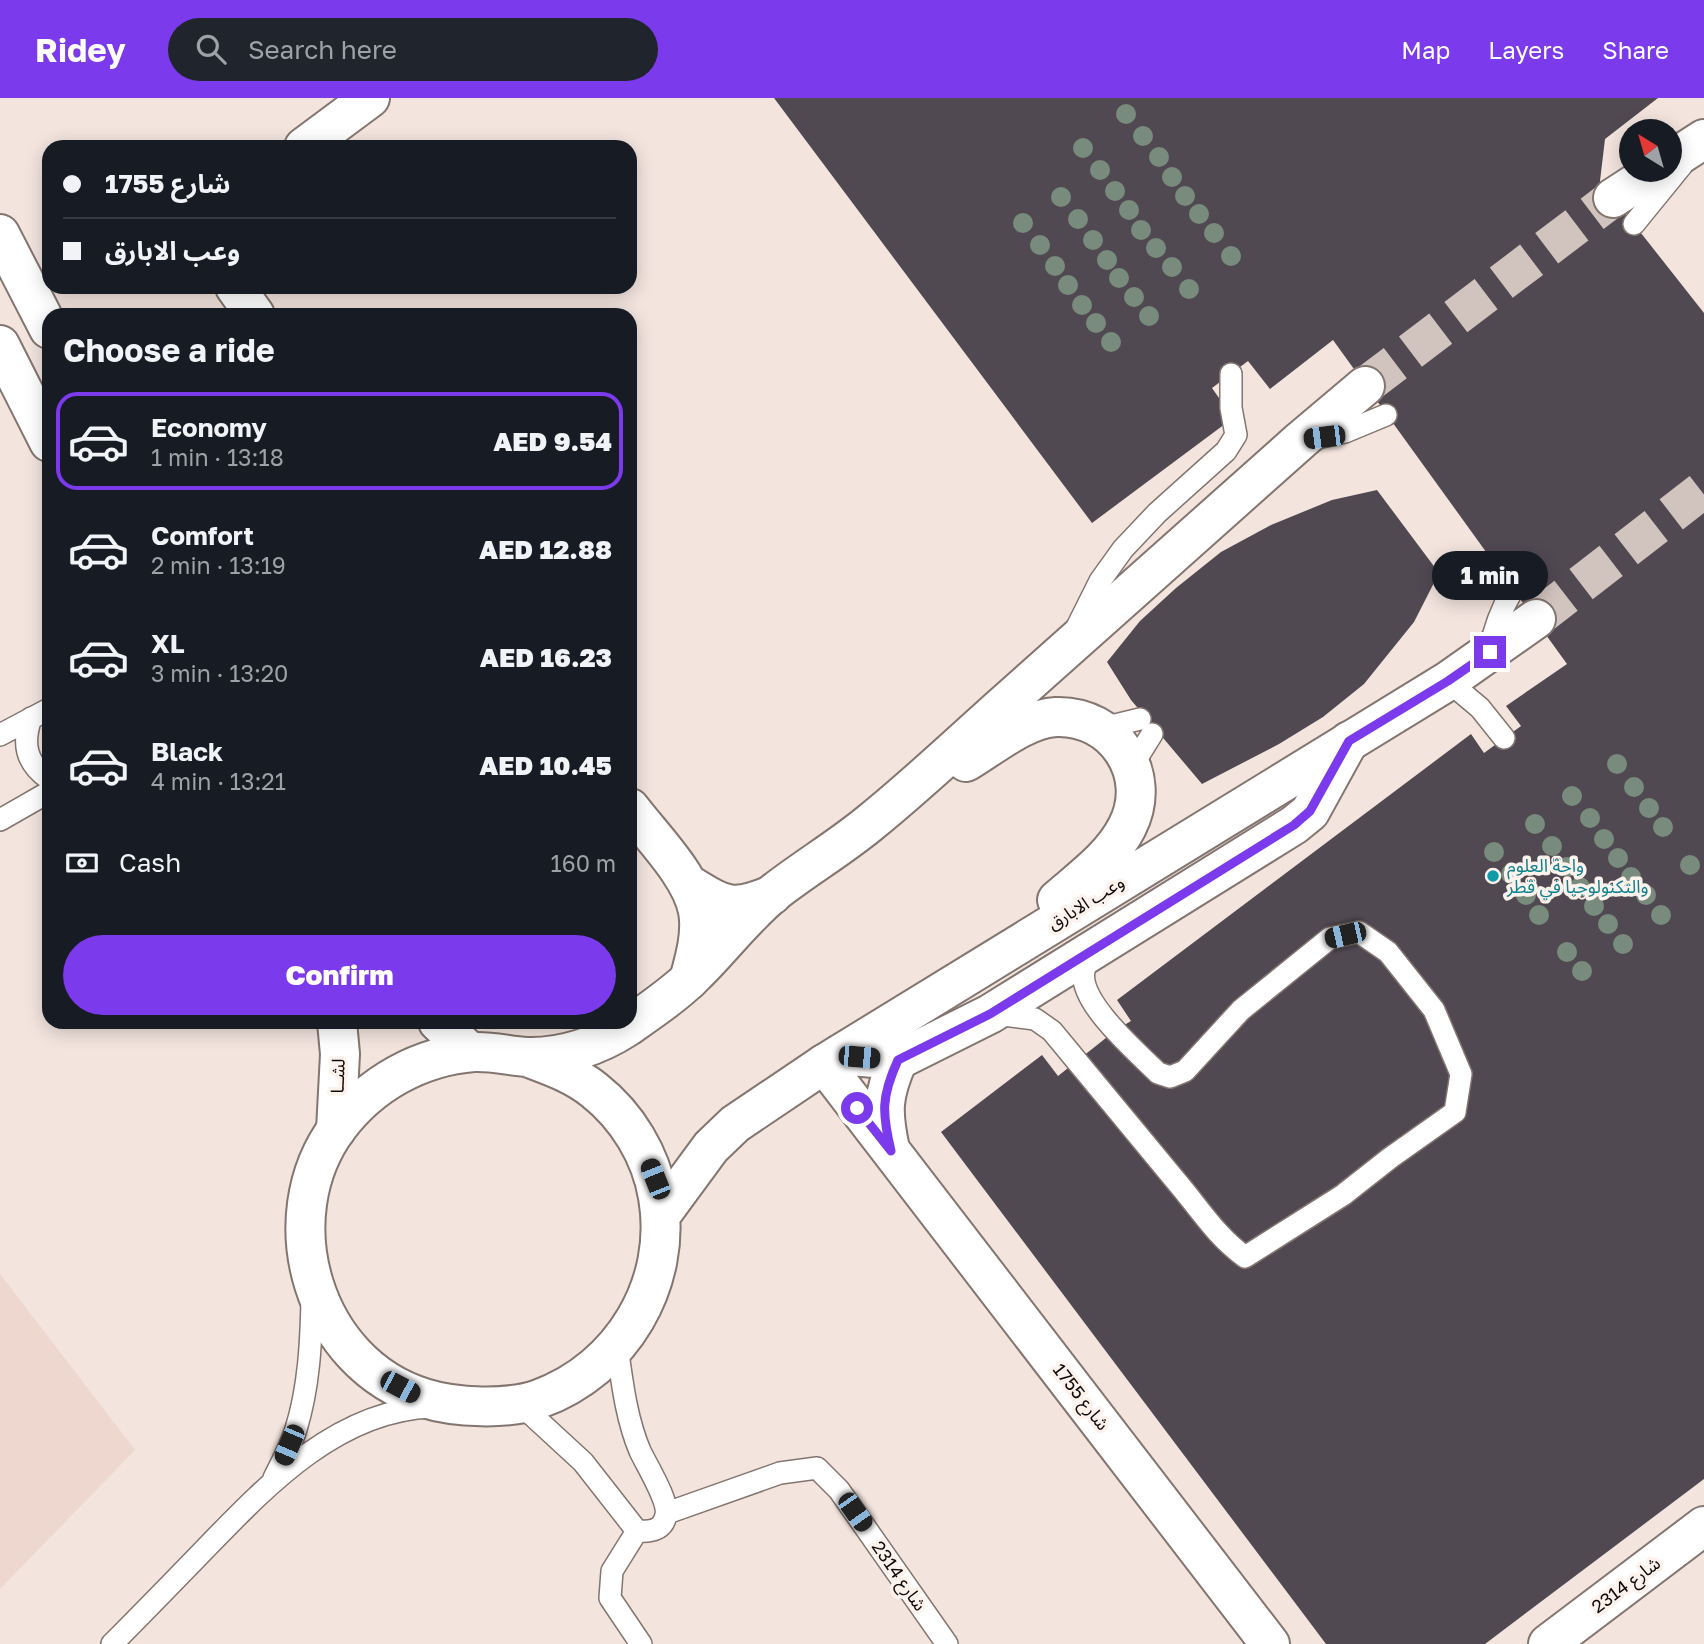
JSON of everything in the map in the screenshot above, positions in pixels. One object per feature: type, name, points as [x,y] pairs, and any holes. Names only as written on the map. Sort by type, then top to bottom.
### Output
[{"type":"street","points":[[313,140],[370,98]]},
{"type":"street","points":[[1624,211],[1647,182]]},
{"type":"street","points":[[0,234],[42,315]]},
{"type":"street","points":[[0,345],[42,428]]},
{"type":"street","points":[[870,823],[1301,440],[1376,401]]},
{"type":"street","name":"وعب الابارق","points":[[661,1216],[703,1157],[735,1124],[832,1060],[1448,681],[1490,652],[1524,605]]},
{"type":"street","points":[[637,1018],[689,980],[772,894],[870,823],[1023,727],[1057,717],[1091,722],[1103,728],[1123,750],[1132,766],[1136,804],[1128,827],[1114,848],[983,967]]},
{"type":"street","points":[[832,1060],[898,1060],[990,1014],[1294,825],[1310,811],[1349,741]]},
{"type":"street","points":[[637,817],[688,884],[698,912],[698,948],[689,980]]},
{"type":"street","points":[[688,884],[715,900],[731,905],[747,905],[772,894]]},
{"type":"street","name":"لشــا","points":[[336,1130],[340,1054],[338,1029]]},
{"type":"street","points":[[445,1029],[470,1052]]},
{"type":"street","points":[[527,1057],[577,1051],[602,1043],[621,1029]]},
{"type":"street","points":[[470,1052],[527,1057],[562,1070],[593,1089],[620,1114],[640,1145],[655,1179],[661,1216],[660,1256],[650,1294],[631,1329],[617,1346],[573,1384],[536,1401],[457,1406],[418,1397],[383,1378],[352,1352],[328,1321],[312,1284],[305,1244],[306,1205],[317,1166],[336,1130],[362,1100],[394,1076],[430,1060],[470,1052]]},
{"type":"street","name":"شارع 1755","points":[[832,1060],[891,1151],[1270,1644]]},
{"type":"street","name":"شارع 1755","points":[[891,1151],[885,1126],[884,1099],[898,1060]]},
{"type":"street","name":"شارع 2314","points":[[1548,1644],[1704,1526]]},
{"type":"lane","points":[[1624,211],[1667,185],[1690,148]]},
{"type":"lane","points":[[1066,649],[1100,581],[1123,549],[1157,513],[1226,451],[1236,435],[1231,408],[1231,374]]},
{"type":"lane","points":[[1448,681],[1480,708],[1504,738]]},
{"type":"lane","points":[[0,735],[40,714]]},
{"type":"lane","points":[[40,714],[26,732],[26,746],[30,760],[42,774]]},
{"type":"lane","points":[[1103,728],[1146,726],[1132,766]]},
{"type":"lane","points":[[0,820],[42,796]]},
{"type":"lane","points":[[990,1014],[1035,1019],[1052,1031],[1182,1188],[1206,1221],[1225,1242],[1245,1257],[1343,1195],[1455,1112],[1461,1074],[1434,1010],[1388,952],[1359,932],[1330,938],[1241,1010],[1185,1071],[1170,1077],[1158,1073],[1100,1016],[1084,983],[1084,971],[1094,949]]},
{"type":"lane","points":[[273,1480],[295,1431],[302,1407],[309,1358],[312,1284]]},
{"type":"lane","points":[[520,1404],[583,1462],[637,1531],[650,1532],[662,1526],[667,1513],[664,1501],[632,1432],[617,1346]]},
{"type":"lane","points":[[112,1644],[273,1480],[326,1443],[373,1419],[418,1408],[457,1406]]},
{"type":"lane","name":"شارع 2314","points":[[667,1513],[780,1473],[817,1468],[839,1490],[947,1644]]},
{"type":"lane","points":[[637,1531],[612,1571],[610,1598],[641,1644]]},
{"type":"shaded area","points":[[0,1274],[135,1450],[0,1589]]},
{"type":"building","name":"واحة العلوم والتكنولوجيا في قطر","points":[[774,98],[1658,98],[1631,119],[1619,119],[1619,128],[1605,139],[1600,181],[1704,313],[1704,1479],[1485,1644],[1326,1644],[941,1132],[1042,1055],[1058,1076],[1131,1021],[1117,1000],[1471,734],[1484,753],[1521,726],[1506,706],[1567,664],[1333,340],[1270,389],[1248,361],[1212,388],[1233,418],[1092,523]]},
{"type":"building","points":[[1377,490],[1439,573],[1414,622],[1364,684],[1323,717],[1279,744],[1202,784],[1131,700],[1107,662],[1140,621],[1221,552],[1271,525],[1332,500]]},
{"type":"tunnel","points":[[1365,386],[1613,198]]},
{"type":"tunnel","points":[[1536,619],[1704,489]]},
{"type":"place","name":"واحة العلوم والتكنولوجيا في قطر","points":[[1493,876]]},
{"type":"route","points":[[857,1108],[891,1151],[885,1126],[884,1099],[898,1060],[990,1014],[1294,825],[1310,811],[1349,741],[1448,681],[1490,652]]}]
